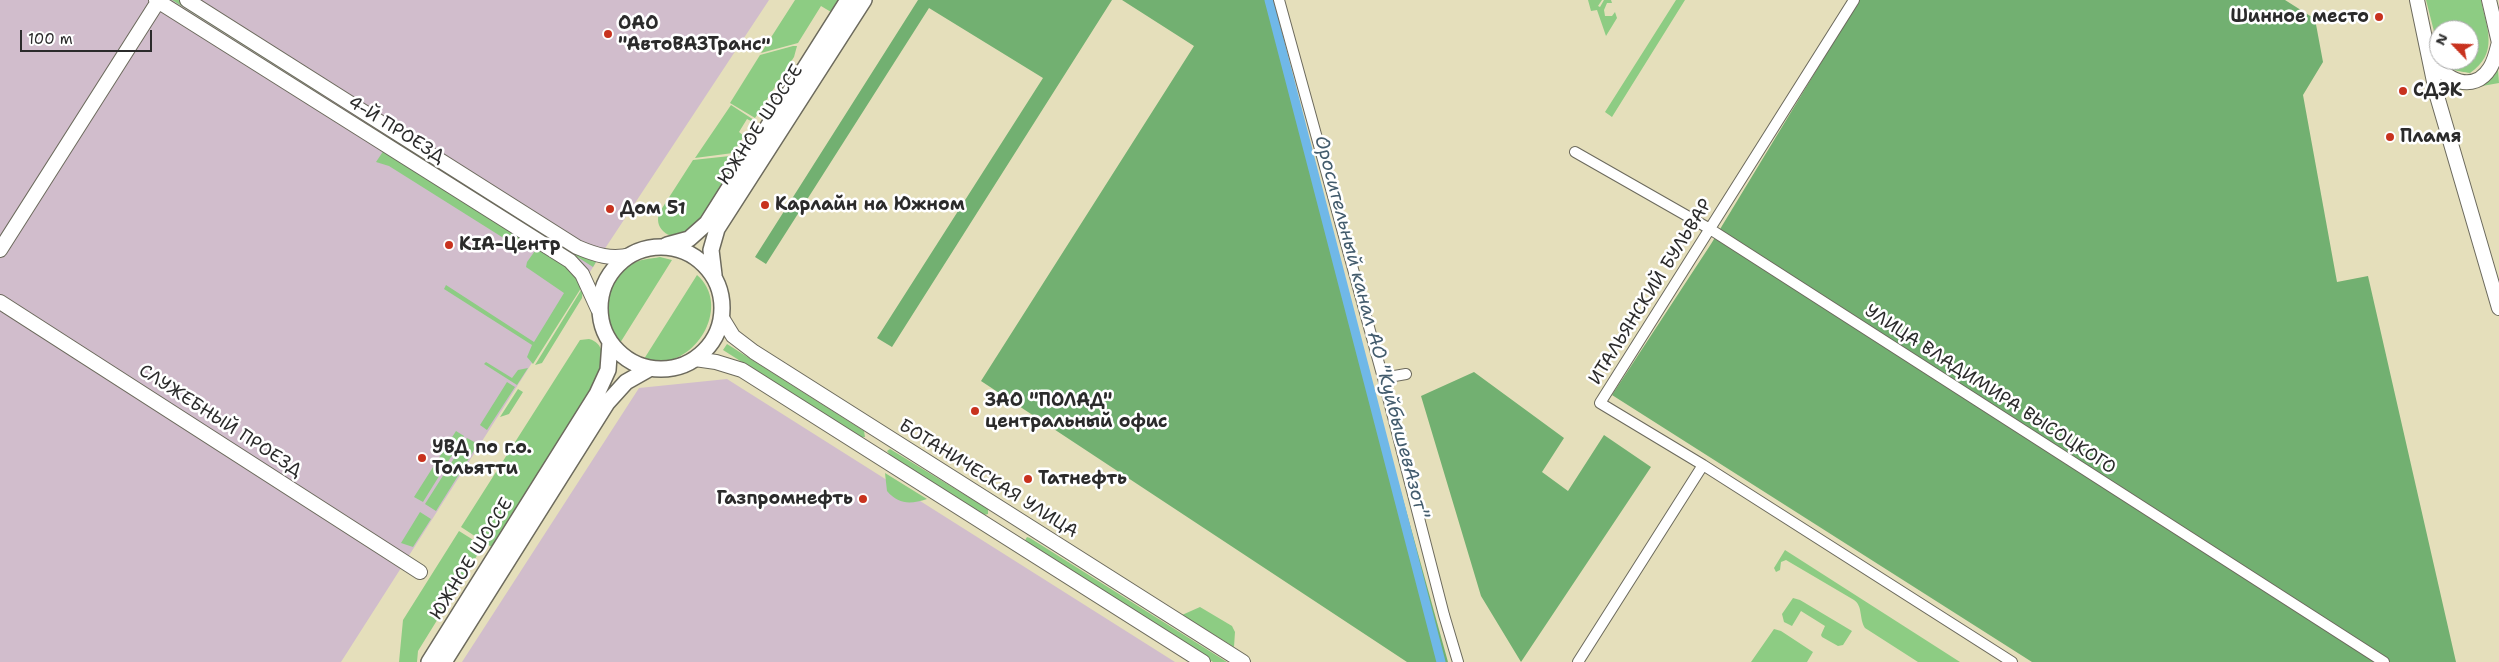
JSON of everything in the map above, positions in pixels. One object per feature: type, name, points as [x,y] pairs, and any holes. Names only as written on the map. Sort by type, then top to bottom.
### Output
[{"type":"main road","name":"4-Й ПРОЕЗД","points":[[157,0],[570,262],[582,274],[598,309]]},
{"type":"main road","points":[[0,250],[157,0]]},
{"type":"main road","name":"4-Й ПРОЕЗД","points":[[187,0],[577,247],[602,257],[618,258],[631,255]]},
{"type":"main road","name":"ЮЖНОЕ ШОССЕ","points":[[666,246],[690,239],[707,223],[848,0]]},
{"type":"main road","name":"ЮЖНОЕ ШОССЕ","points":[[714,277],[711,250],[717,229],[864,0]]},
{"type":"main road","points":[[2417,0],[2428,45],[2437,96],[2499,308]]},
{"type":"main road","points":[[2428,45],[2437,66],[2448,78],[2464,83],[2478,80],[2490,68],[2499,42],[2489,0]]},
{"type":"main road","points":[[666,246],[693,255],[704,264],[714,277],[722,304],[722,318],[712,342],[695,359],[674,368],[649,369],[632,362],[610,342],[602,326],[598,309],[604,285],[617,265],[631,255],[650,247],[666,246]]},
{"type":"main road","name":"СЛУЖЕБНЫЙ ПРОЕЗД","points":[[0,302],[420,572]]},
{"type":"main road","name":"БОТАНИЧЕСКАЯ УЛИЦА","points":[[722,318],[733,336],[754,352],[1243,662]]},
{"type":"main road","name":"ЮЖНОЕ ШОССЕ","points":[[429,662],[598,394],[608,370],[610,342]]},
{"type":"main road","points":[[695,359],[716,362],[742,370],[1202,662]]},
{"type":"main road","name":"ЮЖНОЕ ШОССЕ","points":[[444,662],[607,403],[626,382],[649,369]]},
{"type":"main road","points":[[874,454],[886,436]]},
{"type":"main road","points":[[999,533],[1010,515]]},
{"type":"street","points":[[1279,0],[1383,378],[1458,662]]},
{"type":"street","name":"ИТАЛЬЯНСКИЙ БУЛЬВАР","points":[[1703,465],[1600,403],[1854,0]]},
{"type":"street","name":"УЛИЦА ВЛАДИМИРА ВЫСОЦКОГО","points":[[1575,152],[1710,229],[2384,662]]},
{"type":"street","points":[[1383,378],[1406,374]]},
{"type":"street","points":[[1578,662],[1703,465],[2012,662]]},
{"type":"shaded area","points":[[0,0],[769,0],[604,250],[341,662],[0,662]]},
{"type":"shaded area","points":[[727,379],[1175,662],[462,662],[639,388]]},
{"type":"green space","points":[[172,0],[184,0],[337,102],[319,93]]},
{"type":"green space","points":[[795,0],[839,0],[831,12],[821,6],[798,43],[761,53]]},
{"type":"green space","points":[[918,0],[1112,0],[892,347],[877,338],[1043,78],[929,8],[766,264],[755,257]]},
{"type":"green space","points":[[1122,0],[1265,0],[1448,662],[1407,662],[981,381],[1194,46]]},
{"type":"green space","points":[[1588,0],[1602,0],[1598,6],[1600,7],[1604,0],[1611,0],[1612,3],[1607,3],[1604,10],[1605,16],[1612,16],[1615,12],[1617,18],[1606,36],[1597,10],[1591,11]]},
{"type":"green space","points":[[1676,0],[1685,0],[1612,117],[1605,112]]},
{"type":"green space","points":[[1859,0],[2285,0],[2315,19],[2323,62],[2303,95],[2337,282],[2368,276],[2456,662],[2032,662],[1612,395],[1711,244]]},
{"type":"green space","points":[[2426,0],[2481,0],[2489,40],[2485,57],[2479,65],[2479,20],[2431,20]]},
{"type":"green space","points":[[797,46],[794,57],[755,118],[730,103],[760,55]]},
{"type":"green space","points":[[2456,70],[2473,70],[2470,73]]},
{"type":"green space","points":[[2498,70],[2499,83],[2443,93],[2439,76],[2487,77]]},
{"type":"green space","points":[[731,105],[754,120],[753,122],[747,119],[739,132],[744,136],[733,153],[695,158]]},
{"type":"green space","points":[[353,107],[596,262],[593,267],[350,112],[348,109]]},
{"type":"green space","points":[[384,150],[525,239],[521,249],[389,166],[376,162]]},
{"type":"green space","points":[[739,155],[738,161],[716,197],[695,224],[684,233],[673,236],[663,231],[658,223],[659,213],[693,160]]},
{"type":"green space","points":[[537,248],[569,263],[583,285],[533,364],[527,357],[532,345],[444,289],[446,285],[534,342],[564,293],[526,267],[527,262]]},
{"type":"green space","points":[[660,257],[672,260],[620,343],[613,334],[607,313],[607,302],[614,282],[633,263]]},
{"type":"green space","points":[[697,275],[708,289],[711,304],[709,321],[702,336],[691,349],[677,358],[661,362],[644,359]]},
{"type":"green space","points":[[583,287],[582,298],[542,363],[535,365]]},
{"type":"green space","points":[[589,339],[598,344],[602,351],[604,370],[493,548],[461,527],[580,340]]},
{"type":"green space","points":[[727,344],[864,431],[865,437],[860,437],[723,350]]},
{"type":"green space","points":[[486,362],[512,378],[518,370],[528,368],[517,385],[484,364]]},
{"type":"green space","points":[[1474,372],[1564,438],[1542,472],[1568,491],[1604,435],[1651,467],[1521,662],[1481,596],[1421,396]]},
{"type":"green space","points":[[507,382],[515,387],[487,430],[480,425]]},
{"type":"green space","points":[[518,389],[523,392],[509,414],[500,417]]},
{"type":"green space","points":[[456,431],[464,436],[423,502],[414,497]]},
{"type":"green space","points":[[467,438],[478,444],[436,511],[425,504]]},
{"type":"green space","points":[[890,449],[988,509],[988,514],[984,515],[890,455],[887,451]]},
{"type":"green space","points":[[885,473],[927,499],[906,502],[896,499],[887,491]]},
{"type":"green space","points":[[420,512],[431,519],[413,547],[401,543]]},
{"type":"green space","points":[[459,531],[483,546],[418,651],[417,662],[399,662],[403,620]]},
{"type":"green space","points":[[1027,537],[1227,662],[1213,662],[1024,542]]},
{"type":"green space","points":[[1785,550],[1960,662],[1918,662],[1865,628],[1859,606],[1854,600],[1786,560],[1781,562],[1780,570],[1776,572],[1774,568]]},
{"type":"green space","points":[[1793,598],[1800,600],[1852,631],[1843,645],[1838,646],[1822,637],[1825,626],[1801,611],[1792,626],[1784,622],[1782,614]]},
{"type":"green space","points":[[1200,607],[1232,626],[1235,632],[1234,647],[1182,615]]},
{"type":"green space","points":[[1774,629],[1781,631],[1813,652],[1807,662],[1751,662]]},
{"type":"waterway","name":"Оросительный канал АО \"КуйбышевАзот\"","points":[[1269,0],[1441,662]]},
{"type":"place","name":"Шинное место","points":[[2379,17]]},
{"type":"place","name":"ОАО \"АвтоВАЗТранс\"","points":[[608,34]]},
{"type":"place","name":"СДЭК","points":[[2403,91]]},
{"type":"place","name":"Пламя","points":[[2390,137]]},
{"type":"place","name":"Карлайн на Южном","points":[[765,205]]},
{"type":"place","name":"Дом 51","points":[[610,209]]},
{"type":"place","name":"KIA-Центр","points":[[449,245]]},
{"type":"place","name":"ЗАО \"ПОЛАД\" центральный офис","points":[[975,411]]},
{"type":"place","name":"УВД по г.о. Тольятти","points":[[422,458]]},
{"type":"place","name":"Татнефть","points":[[1028,479]]},
{"type":"place","name":"Газпромнефть","points":[[863,499]]}]
